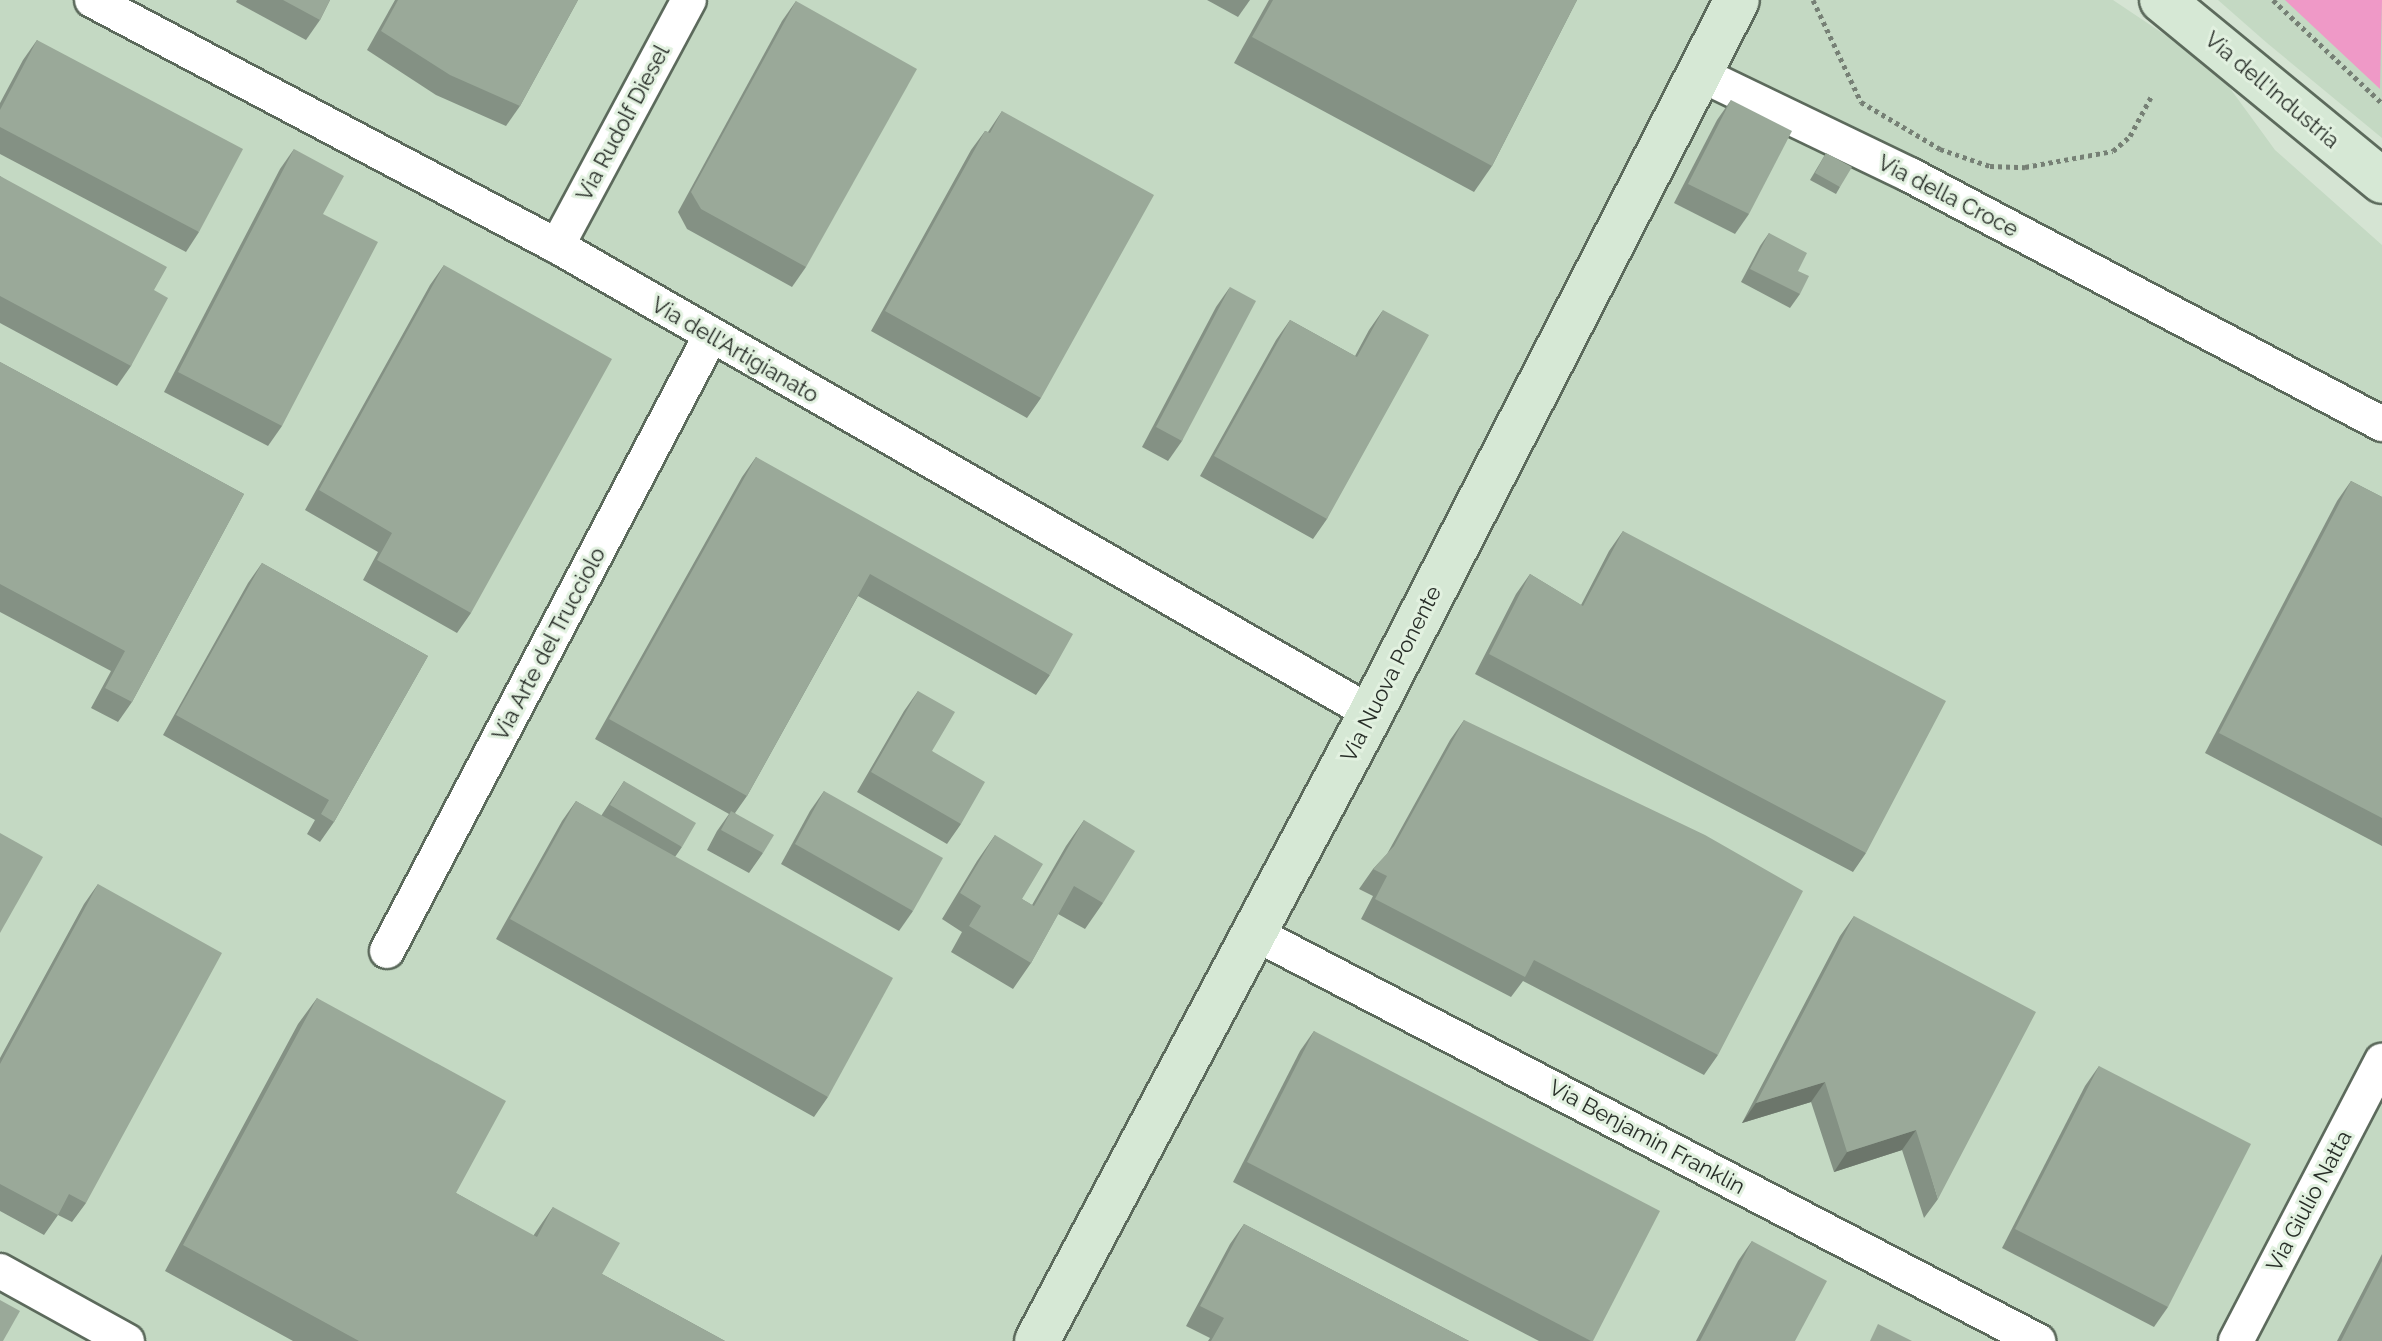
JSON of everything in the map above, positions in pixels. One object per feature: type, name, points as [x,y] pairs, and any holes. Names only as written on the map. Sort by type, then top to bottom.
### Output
[{"type":"street","name":"Via dell'Artigianato","points":[[92,0],[557,246],[710,337],[1371,713]]},
{"type":"street","name":"Via Rudolf Diesel","points":[[557,246],[689,0]]},
{"type":"street","name":"Via dell'Industria","points":[[2162,0],[2382,181]]},
{"type":"street","name":"Via Nuova Ponente","points":[[1037,1341],[1256,934],[1736,1]]},
{"type":"street","name":"Via della Croce","points":[[1698,73],[1910,175],[2382,424]]},
{"type":"street","name":"Via Arte del Trucciolo","points":[[387,951],[710,337]]},
{"type":"street","name":"Via Benjamin Franklin","points":[[1256,934],[2038,1341]]},
{"type":"street","name":"Via Giulio Natta","points":[[2236,1341],[2382,1061]]},
{"type":"street","points":[[0,1271],[82,1331],[127,1341]]},
{"type":"path","points":[[1813,0],[1861,102],[1940,149],[1990,166],[2025,167],[2113,151],[2130,136],[2151,97]]},
{"type":"path","points":[[2273,0],[2382,103]]},
{"type":"shaded area","points":[[0,0],[2113,0],[2216,69],[2275,150],[2382,245],[2382,1341],[0,1341]]},
{"type":"shaded area","points":[[2218,0],[2382,0],[2382,138],[2267,43]]},
{"type":"shaded area","points":[[2285,0],[2382,0],[2380,89]]},
{"type":"building","points":[[283,0],[330,0],[320,20]]},
{"type":"building","points":[[398,0],[578,0],[520,106],[450,75],[381,31]]},
{"type":"building","points":[[1273,0],[1577,0],[1492,166],[1252,37]]},
{"type":"building","points":[[796,1],[917,69],[806,267],[701,209],[691,192]]},
{"type":"building","points":[[37,40],[243,149],[199,232],[0,127],[0,110]]},
{"type":"building","points":[[1731,100],[1792,131],[1749,214],[1688,184]]},
{"type":"building","points":[[1002,111],[1154,195],[1041,398],[885,311],[985,131],[990,133]]},
{"type":"building","points":[[294,149],[344,176],[323,214],[378,242],[282,426],[178,372]]},
{"type":"building","points":[[1826,153],[1852,167],[1840,187],[1815,173]]},
{"type":"building","points":[[0,176],[167,267],[154,290],[168,298],[131,366],[0,296]]},
{"type":"building","points":[[1769,233],[1807,253],[1798,271],[1809,276],[1800,294],[1750,269]]},
{"type":"building","points":[[444,265],[612,359],[471,613],[377,560],[392,533],[319,490]]},
{"type":"building","points":[[1230,287],[1256,301],[1182,441],[1156,427]]},
{"type":"building","points":[[1383,310],[1429,335],[1327,519],[1214,456],[1290,320],[1357,357]]},
{"type":"building","points":[[0,362],[244,494],[132,702],[105,688],[125,651],[0,584]]},
{"type":"building","points":[[756,457],[1073,634],[1050,675],[870,574],[747,796],[609,719]]},
{"type":"building","points":[[2351,481],[2382,497],[2382,818],[2219,733]]},
{"type":"building","points":[[1623,531],[1946,701],[1866,853],[1489,654],[1530,574],[1583,606]]},
{"type":"building","points":[[262,563],[428,656],[334,822],[321,814],[329,800],[176,715]]},
{"type":"building","points":[[918,691],[955,712],[932,751],[985,782],[961,824],[871,772]]},
{"type":"building","points":[[1464,720],[1705,835],[1803,891],[1718,1055],[1534,960],[1525,977],[1375,899],[1387,876],[1373,869],[1394,846]]},
{"type":"building","points":[[624,781],[696,823],[682,847],[610,805]]},
{"type":"building","points":[[824,791],[943,858],[913,911],[795,844]]},
{"type":"building","points":[[576,801],[893,978],[828,1097],[510,919]]},
{"type":"building","points":[[731,811],[774,835],[763,853],[721,830]]},
{"type":"building","points":[[1084,820],[1135,851],[1103,903],[1074,886],[1031,963],[969,926],[981,906],[960,893],[995,835],[1043,864],[1022,899],[1034,906]]},
{"type":"building","points":[[0,833],[43,857],[0,933]]},
{"type":"building","points":[[98,884],[222,953],[86,1203],[69,1194],[58,1215],[0,1184],[0,1064]]},
{"type":"building","points":[[1854,916],[2036,1012],[1938,1199],[1916,1130],[1847,1152],[1825,1082],[1756,1103]]},
{"type":"building","points":[[317,998],[506,1101],[456,1193],[537,1237],[553,1207],[620,1243],[602,1274],[725,1341],[359,1341],[183,1245]]},
{"type":"building","points":[[1314,1031],[1660,1211],[1593,1341],[1247,1162]]},
{"type":"building","points":[[2099,1066],[2251,1144],[2168,1307],[2015,1229]]},
{"type":"building","points":[[1244,1224],[1469,1341],[1211,1341],[1224,1318],[1200,1306]]},
{"type":"building","points":[[1752,1241],[1827,1281],[1795,1341],[1700,1341]]},
{"type":"building","points":[[2382,1261],[2382,1341],[2341,1341]]},
{"type":"building","points":[[0,1300],[20,1311],[3,1341],[0,1341]]},
{"type":"building","points":[[1878,1324],[1912,1341],[1870,1341]]}]
